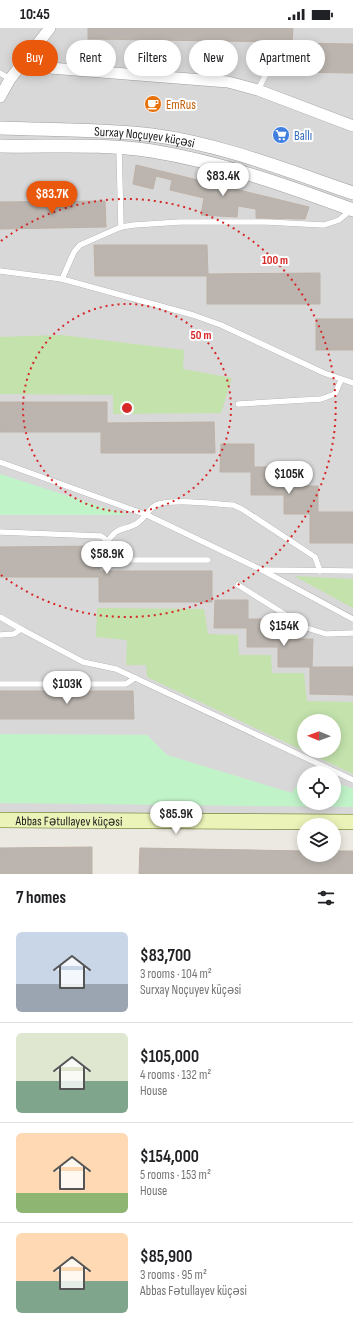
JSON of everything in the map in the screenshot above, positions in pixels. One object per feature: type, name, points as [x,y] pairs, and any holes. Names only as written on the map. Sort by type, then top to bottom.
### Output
[{"type":"main road","name":"Abbas Fətullayev küçəsi","points":[[0,820],[353,822]]},
{"type":"street","points":[[41,40],[50,28]]},
{"type":"street","points":[[58,69],[228,82],[258,90],[353,126]]},
{"type":"street","points":[[0,97],[13,76]]},
{"type":"street","name":"Surxay Noçuyev küçəsi","points":[[0,128],[153,135],[219,150],[265,163],[353,194]]},
{"type":"street","name":"Surxay Noçuyev küçəsi","points":[[0,146],[119,148],[172,155],[258,177],[353,208]]},
{"type":"lane","points":[[0,73],[10,80]]},
{"type":"lane","points":[[258,90],[265,76]]},
{"type":"lane","points":[[119,148],[121,227]]},
{"type":"lane","points":[[62,279],[74,252],[80,245],[121,227],[180,222],[267,222],[324,225],[339,220],[353,208]]},
{"type":"lane","points":[[0,271],[62,279],[193,315],[221,325],[341,380],[353,383]]},
{"type":"lane","points":[[238,404],[321,399],[335,394],[341,380]]},
{"type":"lane","points":[[0,462],[147,515],[262,570],[353,618]]},
{"type":"lane","points":[[108,541],[120,528],[134,526],[143,520],[153,507],[170,502],[233,505],[242,509],[315,557],[320,571]]},
{"type":"lane","points":[[0,532],[96,535],[108,541],[127,559],[208,560]]},
{"type":"lane","points":[[262,570],[353,571]]},
{"type":"lane","points":[[238,585],[307,628],[326,634],[353,633]]},
{"type":"lane","points":[[0,617],[83,662],[116,669],[353,780]]},
{"type":"lane","points":[[0,635],[14,634],[21,629]]},
{"type":"lane","points":[[0,684],[126,684],[134,678]]},
{"type":"shaded area","points":[[0,28],[353,28],[353,827],[341,827],[341,818],[297,818],[297,826],[0,822]]},
{"type":"green space","points":[[61,335],[184,350],[183,369],[232,378],[221,413],[113,414],[113,395],[0,394],[0,337]]},
{"type":"green space","points":[[0,474],[127,515],[0,515]]},
{"type":"green space","points":[[294,576],[353,579],[353,608]]},
{"type":"green space","points":[[97,608],[204,609],[208,634],[238,635],[239,655],[271,655],[272,673],[304,673],[307,701],[353,702],[353,774],[341,768],[341,766],[336,766],[319,758],[341,758],[341,714],[297,714],[297,748],[147,677],[146,665],[126,665],[127,640],[96,637]]},
{"type":"green space","points":[[0,734],[147,735],[167,755],[292,793],[297,785],[297,806],[0,803]]},
{"type":"green space","points":[[341,785],[353,789],[353,807],[341,807]]},
{"type":"building","points":[[88,28],[293,28],[292,40],[246,40],[246,41],[238,40],[88,39]]},
{"type":"building","points":[[325,44],[353,44],[353,73],[325,73]]},
{"type":"building","points":[[136,165],[309,207],[305,219],[256,218],[256,209],[238,206],[237,217],[201,215],[204,198],[170,190],[172,180],[156,176],[153,189],[133,184]]},
{"type":"building","points":[[105,201],[106,227],[0,229],[0,202]]},
{"type":"building","points":[[94,245],[207,245],[208,274],[320,273],[320,304],[207,304],[207,276],[95,276]]},
{"type":"building","points":[[316,319],[353,319],[353,350],[316,350]]},
{"type":"building","points":[[0,402],[107,402],[107,423],[214,422],[215,453],[101,453],[101,432],[0,432]]},
{"type":"building","points":[[221,444],[254,444],[254,467],[285,467],[285,486],[318,486],[318,512],[353,512],[353,543],[310,543],[310,514],[284,514],[284,495],[251,495],[251,472],[220,472]]},
{"type":"building","points":[[100,546],[100,571],[212,571],[212,602],[99,602],[99,577],[0,577],[0,547]]},
{"type":"building","points":[[215,600],[248,600],[248,619],[281,619],[281,639],[313,639],[312,667],[353,667],[353,695],[310,694],[310,667],[278,667],[278,647],[247,647],[247,628],[214,628]]},
{"type":"building","points":[[0,691],[133,691],[134,719],[0,719]]},
{"type":"building","points":[[92,847],[92,874],[0,874],[0,848]]},
{"type":"building","points":[[140,848],[297,851],[297,862],[341,862],[341,851],[353,851],[353,874],[139,874]]},
{"type":"place","name":"EmRus","points":[[153,104]]},
{"type":"place","name":"Ballı","points":[[281,135]]}]
